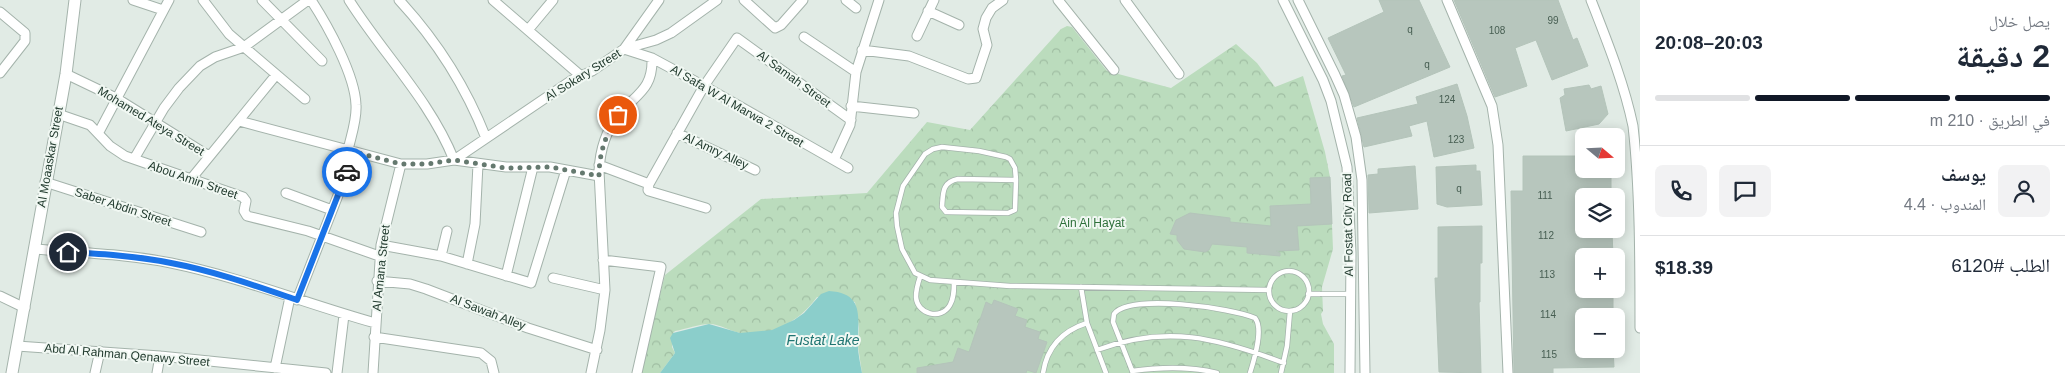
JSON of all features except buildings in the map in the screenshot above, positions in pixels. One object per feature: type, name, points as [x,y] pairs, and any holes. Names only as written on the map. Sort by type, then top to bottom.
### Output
[{"type":"street","name":"Al Moaaskar Street","points":[[12,373],[66,74],[75,0]]},
{"type":"street","points":[[133,0],[163,10]]},
{"type":"street","points":[[99,132],[169,0]]},
{"type":"street","points":[[203,0],[229,34],[305,99]]},
{"type":"street","points":[[262,0],[322,61]]},
{"type":"street","points":[[134,159],[154,122],[179,88],[200,66],[215,56],[244,47],[310,0],[342,57],[355,94],[356,116],[351,151],[322,236],[294,299],[275,368]]},
{"type":"street","points":[[349,0],[368,30],[426,105],[446,139],[454,160]]},
{"type":"street","points":[[399,0],[450,67],[475,110],[486,138]]},
{"type":"street","points":[[492,0],[581,76]]},
{"type":"street","points":[[528,30],[552,0]]},
{"type":"street","points":[[624,49],[659,0]]},
{"type":"street","name":"Al Sokary Street","points":[[454,160],[572,80],[603,64],[624,49],[656,40],[671,33],[717,0]]},
{"type":"street","points":[[744,0],[775,28],[781,25],[803,0]]},
{"type":"street","points":[[846,0],[856,8]]},
{"type":"street","points":[[834,160],[851,120],[856,72],[878,0]]},
{"type":"street","points":[[917,36],[934,0]]},
{"type":"street","points":[[862,50],[909,56],[968,79],[974,79],[987,45],[983,29],[986,18],[992,8],[1003,0]]},
{"type":"street","points":[[1058,0],[1114,70]]},
{"type":"street","points":[[1125,0],[1179,74]]},
{"type":"street","name":"Al Fostat City Road","points":[[1282,0],[1323,80],[1332,101],[1342,138],[1349,190],[1351,253],[1349,294],[1350,373]]},
{"type":"street","name":"Al Fostat City Road","points":[[1298,0],[1338,82],[1356,137],[1362,180],[1365,373]]},
{"type":"street","points":[[1447,0],[1492,106],[1498,145],[1508,373]]},
{"type":"street","points":[[1591,0],[1619,79],[1633,127],[1640,183],[1640,328]]},
{"type":"street","points":[[928,11],[959,25]]},
{"type":"street","points":[[0,12],[26,37],[25,41],[0,73]]},
{"type":"street","points":[[804,37],[856,72]]},
{"type":"street","name":"Al Samah Street","points":[[704,86],[736,38],[851,120]]},
{"type":"street","name":"Al Safa W Al Marwa 2 Street","points":[[624,49],[652,58],[848,168]]},
{"type":"street","points":[[591,373],[597,350],[605,290],[599,166],[603,146],[618,115],[647,86],[652,68],[652,58]]},
{"type":"street","name":"Mohamed Ateya Street","points":[[66,74],[116,98],[209,156]]},
{"type":"street","points":[[191,178],[276,75]]},
{"type":"street","points":[[704,86],[676,133],[649,184],[648,190],[706,208]]},
{"type":"street","points":[[851,106],[914,114]]},
{"type":"street","name":"Abou Amin Street","points":[[58,114],[90,125],[99,132],[110,146],[134,159],[243,197],[246,202],[244,212],[247,216],[322,236],[379,256]]},
{"type":"street","points":[[239,120],[401,164],[427,164],[454,160],[506,168],[550,167],[599,176]]},
{"type":"street","name":"Al Amry Alley","points":[[676,133],[755,170]]},
{"type":"street","name":"Al Amana Street","points":[[373,373],[379,256],[401,164]]},
{"type":"street","points":[[467,264],[477,204],[478,164]]},
{"type":"street","points":[[599,166],[649,184]]},
{"type":"street","points":[[506,276],[534,167]]},
{"type":"street","points":[[381,245],[441,256],[531,284],[566,170]]},
{"type":"street","name":"Saber Abdin Street","points":[[45,182],[201,232]]},
{"type":"street","points":[[286,193],[332,210]]},
{"type":"street","points":[[441,256],[447,230]]},
{"type":"street","points":[[35,249],[117,255],[172,263],[226,277],[344,315],[375,323]]},
{"type":"street","points":[[603,260],[660,266],[637,373]]},
{"type":"street","points":[[553,278],[605,290]]},
{"type":"street","name":"Al Sawah Alley","points":[[377,281],[410,284],[426,289],[528,328],[597,350]]},
{"type":"street","points":[[0,296],[25,308]]},
{"type":"street","points":[[337,373],[344,315]]},
{"type":"street","points":[[374,337],[481,353],[491,361],[494,373]]},
{"type":"street","name":"Abd Al Rahman Qenawy Street","points":[[17,346],[160,356],[326,373]]},
{"type":"street","points":[[95,373],[100,351]]},
{"type":"street","points":[[156,373],[160,356]]},
{"type":"lane","points":[[1016,180],[951,180],[944,188],[942,209],[948,212],[1010,213],[1016,208],[1016,180],[1016,168],[1006,157],[979,151],[942,147],[933,148],[925,154],[903,186],[896,213],[902,249],[911,268],[920,277],[930,280],[954,282],[1081,288],[1269,290]]},
{"type":"lane","points":[[1291,271],[1296,272],[1305,279],[1308,294],[1300,307],[1290,311],[1275,306],[1269,296],[1269,290],[1276,276],[1280,273],[1291,271]]},
{"type":"lane","points":[[920,277],[916,290],[917,302],[924,311],[935,315],[941,314],[949,308],[953,297],[954,282]]},
{"type":"lane","points":[[1081,288],[1087,323],[1106,373]]},
{"type":"lane","points":[[1308,294],[1349,294]]},
{"type":"lane","points":[[1218,373],[1183,368],[1151,368],[1132,372],[1113,318],[1116,311],[1155,304],[1186,304],[1218,308],[1255,318],[1259,327],[1256,352],[1250,373]]},
{"type":"lane","points":[[1281,373],[1284,363],[1290,311]]},
{"type":"lane","points":[[1044,373],[1048,355],[1060,337],[1072,328],[1087,323]]},
{"type":"lane","points":[[1096,350],[1121,342],[1154,336],[1189,336],[1223,342],[1284,363]]},
{"type":"green space","name":"Ain Al Hayat","points":[[1067,26],[1072,27],[1107,71],[1171,88],[1236,44],[1257,63],[1275,87],[1303,76],[1325,152],[1330,177],[1333,249],[1322,287],[1323,311],[1321,314],[1323,324],[1334,344],[1334,373],[862,373],[855,302],[817,297],[802,314],[793,320],[783,326],[763,333],[740,333],[710,324],[675,331],[673,333],[672,347],[675,353],[660,373],[640,373],[665,275],[761,199],[867,193],[927,122],[970,130],[1061,29]]},
{"type":"water","name":"Fustat Lake","points":[[829,291],[847,296],[853,300],[856,306],[858,312],[858,351],[862,373],[660,373],[675,353],[670,338],[673,333],[709,324],[740,333],[772,330],[794,320],[804,313],[821,294]]},
{"type":"way so far","points":[[347,172],[355,152],[401,164],[414,165],[454,160],[506,168],[550,167],[599,176],[601,152],[605,139],[618,115]]},
{"type":"route","points":[[68,252],[117,255],[172,263],[226,277],[297,300],[347,172]]}]
